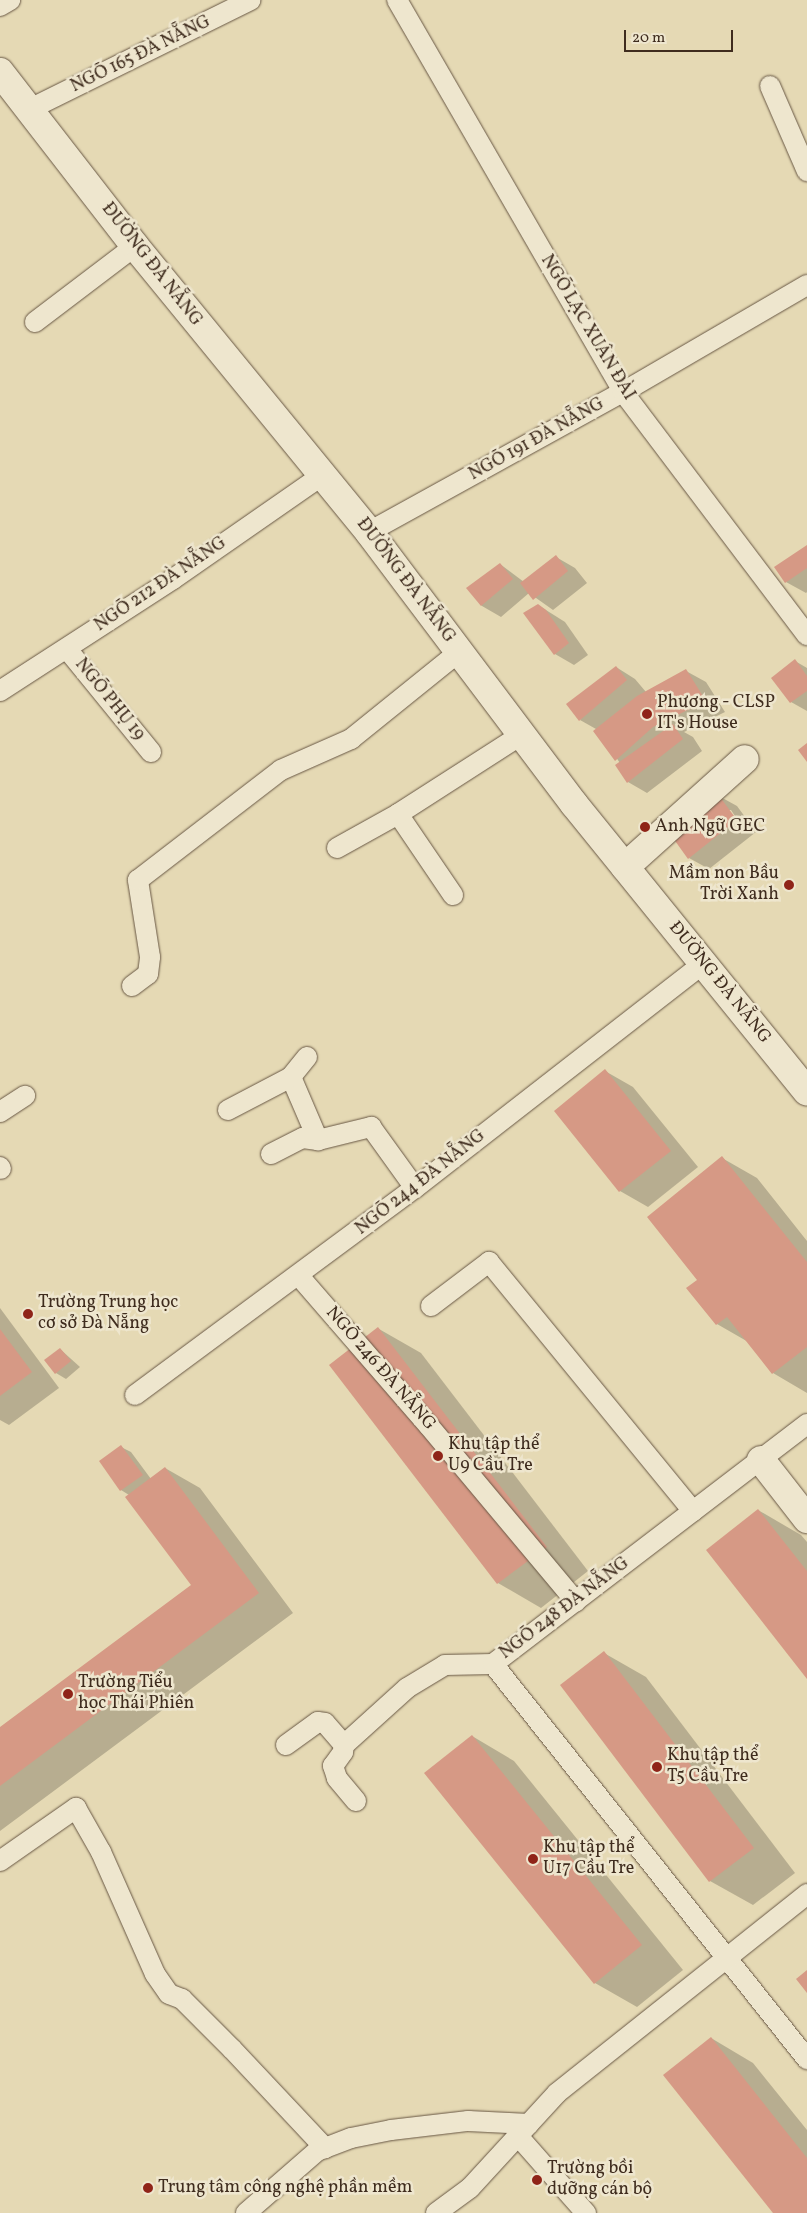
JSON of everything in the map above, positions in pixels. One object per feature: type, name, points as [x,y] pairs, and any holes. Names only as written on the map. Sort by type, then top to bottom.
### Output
[{"type":"main road","name":"ĐƯỜNG ĐÀ NẴNG","points":[[0,72],[135,246],[321,476],[369,532],[521,735],[702,964],[807,1092]]},
{"type":"main road","points":[[625,867],[745,759]]},
{"type":"main road","points":[[761,1460],[807,1518]]},
{"type":"lane","points":[[0,6],[10,0]]},
{"type":"lane","name":"NGÕ 165 ĐÀ NẴNG","points":[[30,109],[251,0]]},
{"type":"lane","name":"NGÕ LẠC XUÂN ĐÀI","points":[[397,0],[623,392],[807,635]]},
{"type":"lane","points":[[770,86],[807,171]]},
{"type":"lane","points":[[35,322],[135,246]]},
{"type":"lane","name":"NGÕ 191 ĐÀ NẴNG","points":[[369,532],[623,392],[807,284]]},
{"type":"lane","name":"NGÕ 212 ĐÀ NẴNG","points":[[0,691],[66,649],[321,476]]},
{"type":"lane","name":"NGÕ PHỤ 19","points":[[66,649],[151,752]]},
{"type":"lane","points":[[132,986],[148,974],[150,957],[138,880],[280,770],[351,739],[458,652]]},
{"type":"lane","points":[[337,848],[398,814],[521,735]]},
{"type":"lane","points":[[398,814],[453,895]]},
{"type":"lane","name":"NGÕ 244 ĐÀ NẴNG","points":[[134,1395],[299,1276],[416,1188],[702,964]]},
{"type":"lane","points":[[228,1110],[291,1078],[307,1057]]},
{"type":"lane","points":[[291,1078],[318,1140]]},
{"type":"lane","points":[[0,1112],[25,1096]]},
{"type":"lane","points":[[271,1154],[303,1138],[318,1140],[371,1127],[416,1188]]},
{"type":"lane","points":[[431,1306],[489,1262],[694,1511]]},
{"type":"lane","name":"NGÕ 246 ĐÀ NẴNG","points":[[299,1276],[430,1426],[576,1602]]},
{"type":"lane","name":"NGÕ 248 ĐÀ NẴNG","points":[[356,1801],[333,1770],[344,1752],[344,1745],[407,1688],[445,1665],[493,1664],[807,1424]]},
{"type":"lane","points":[[493,1664],[807,2059]]},
{"type":"lane","points":[[286,1745],[318,1722],[325,1723],[344,1745]]},
{"type":"lane","points":[[0,1861],[76,1808],[101,1852],[155,1974],[169,1994],[182,1999],[226,2042],[324,2148]]},
{"type":"lane","points":[[436,2213],[470,2188],[557,2093],[807,1894]]},
{"type":"lane","points":[[246,2213],[317,2151],[324,2148],[392,2130],[468,2121],[523,2130],[586,2213]]},
{"type":"building","points":[[807,545],[807,568],[785,583],[774,567]]},
{"type":"building","points":[[556,555],[568,571],[533,600],[520,583]]},
{"type":"building","points":[[500,563],[513,579],[481,606],[466,588]]},
{"type":"building","points":[[538,604],[546,610],[569,643],[554,655],[523,613]]},
{"type":"building","points":[[795,659],[807,676],[807,691],[790,703],[771,678]]},
{"type":"building","points":[[616,666],[627,680],[579,721],[566,704]]},
{"type":"building","name":"Phương - CLSP IT's House","points":[[686,669],[706,701],[653,727],[615,761],[593,731],[637,696]]},
{"type":"building","points":[[673,724],[683,739],[627,783],[615,765]]},
{"type":"building","points":[[807,743],[807,762],[798,750]]},
{"type":"building","points":[[717,793],[737,820],[688,859],[668,831]]},
{"type":"building","points":[[605,1069],[671,1151],[619,1192],[554,1111]]},
{"type":"building","points":[[722,1156],[807,1262],[807,1347],[772,1374],[727,1317],[716,1325],[686,1288],[697,1280],[647,1217]]},
{"type":"building","name":"Khu tập thể U9 Cầu Tre","points":[[378,1327],[547,1547],[497,1584],[329,1365]]},
{"type":"building","points":[[0,1329],[32,1372],[0,1396]]},
{"type":"building","points":[[60,1348],[71,1361],[55,1374],[44,1360]]},
{"type":"building","points":[[121,1445],[143,1475],[120,1491],[99,1461]]},
{"type":"building","points":[[165,1467],[259,1593],[0,1786],[0,1727],[191,1585],[125,1497]]},
{"type":"building","points":[[758,1509],[807,1571],[807,1679],[706,1550]]},
{"type":"building","name":"Khu tập thể T5 Cầu Tre","points":[[604,1651],[754,1848],[709,1882],[560,1685]]},
{"type":"building","name":"Khu tập thể U17 Cầu Tre","points":[[472,1735],[642,1945],[594,1984],[424,1773]]},
{"type":"building","points":[[807,1970],[807,1993],[796,1979]]},
{"type":"building","points":[[711,2037],[807,2158],[807,2213],[773,2213],[663,2075]]},
{"type":"place","name":"Phương - CLSP IT's House","points":[[647,714]]},
{"type":"place","name":"Anh Ngữ GEC","points":[[645,827]]},
{"type":"place","name":"Mầm non Bầu Trời Xanh","points":[[789,885]]},
{"type":"place","name":"Trường Trung học cơ sở Đà Nẵng","points":[[28,1314]]},
{"type":"place","name":"Khu tập thể U9 Cầu Tre","points":[[438,1456]]},
{"type":"place","name":"Trường Tiểu học Thái Phiên","points":[[68,1694]]},
{"type":"place","name":"Khu tập thể T5 Cầu Tre","points":[[657,1767]]},
{"type":"place","name":"Khu tập thể U17 Cầu Tre","points":[[533,1859]]},
{"type":"place","name":"Trường bồi dưỡng cán bộ","points":[[537,2180]]},
{"type":"place","name":"Trung tâm công nghệ phần mềm","points":[[148,2188]]}]
